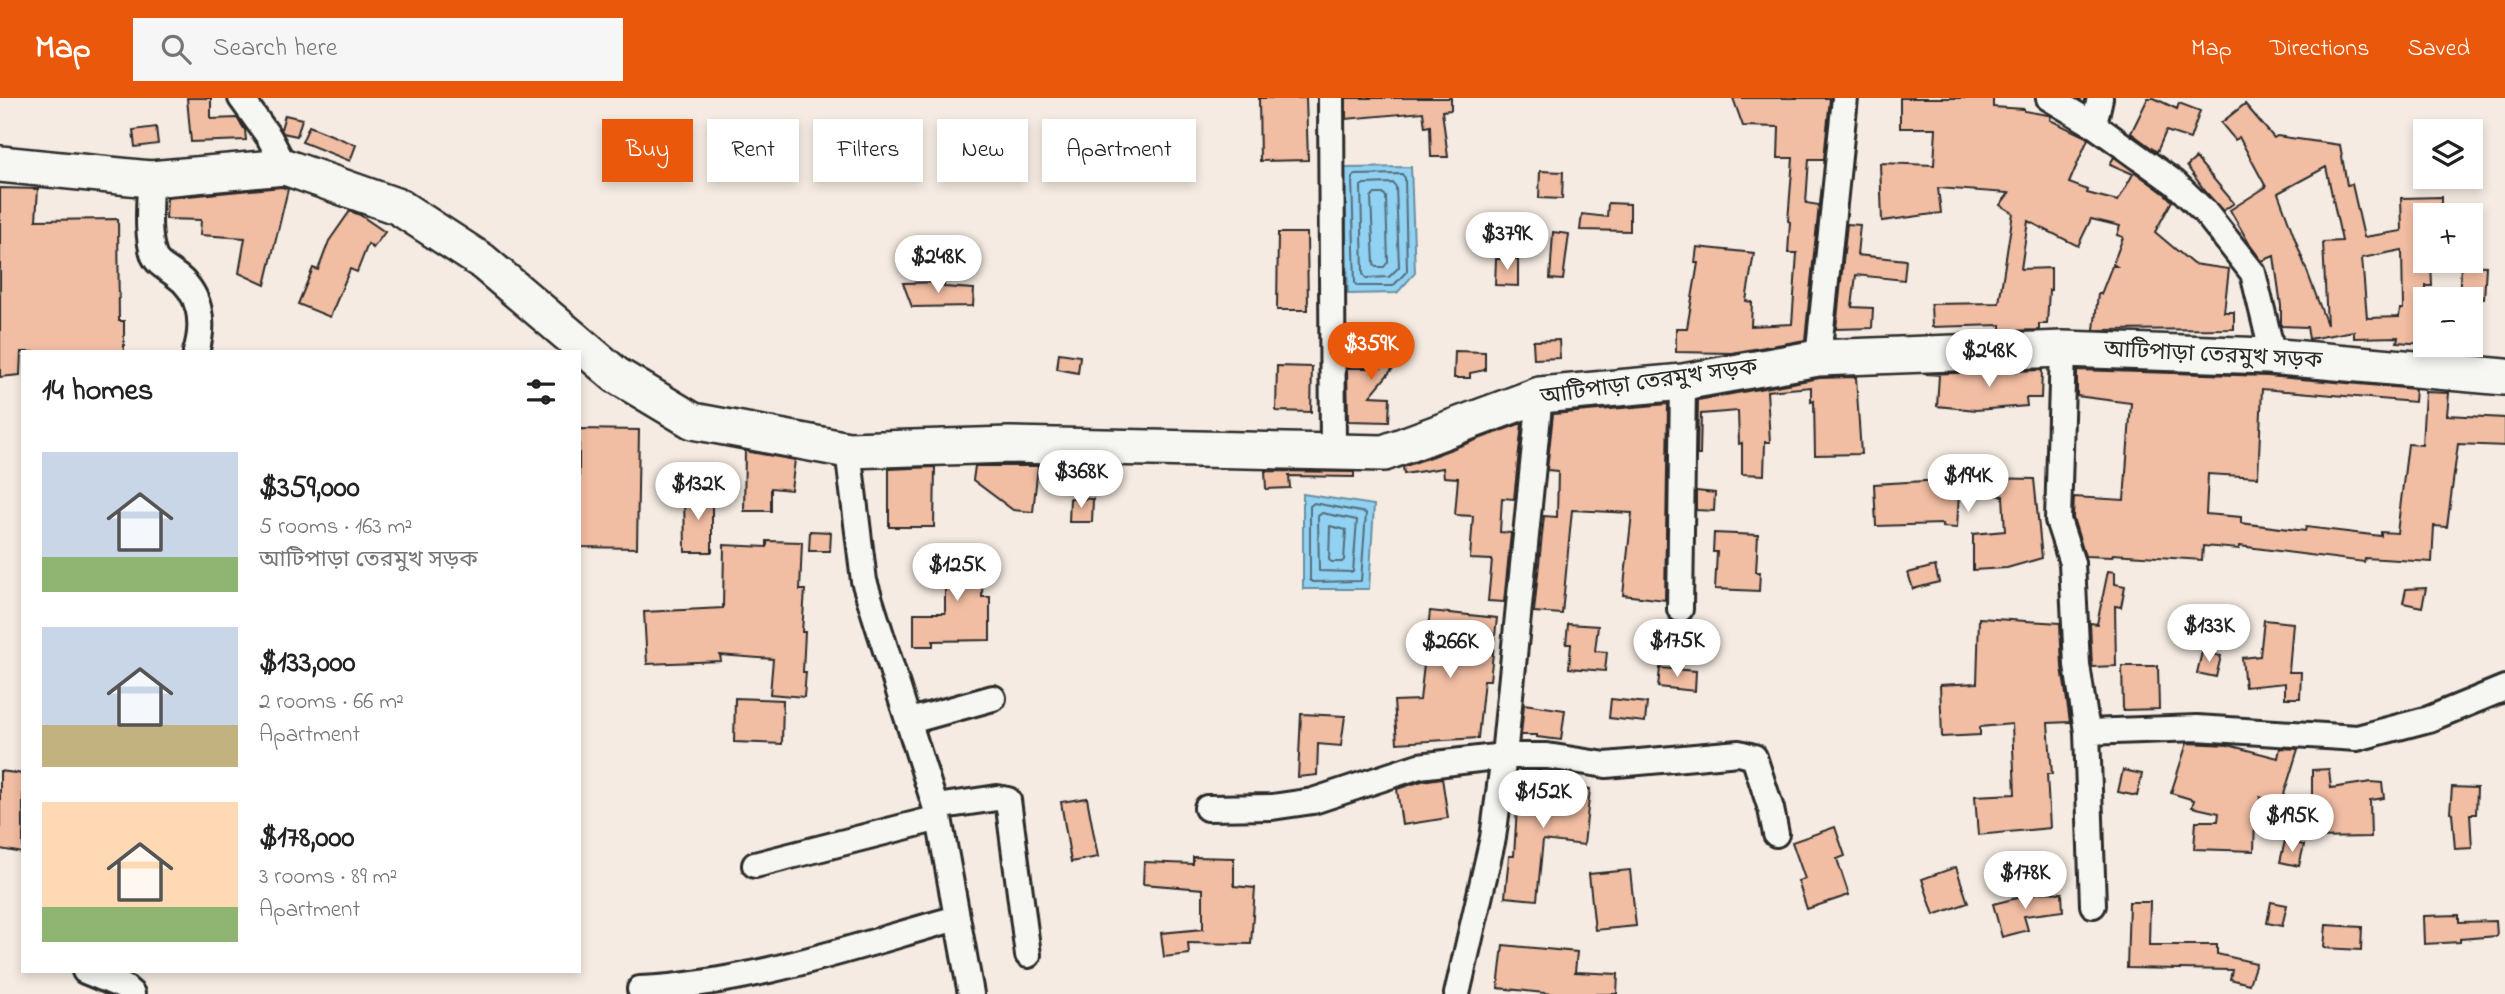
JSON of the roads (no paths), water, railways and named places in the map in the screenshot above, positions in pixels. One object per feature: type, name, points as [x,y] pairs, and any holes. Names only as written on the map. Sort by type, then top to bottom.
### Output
[{"type":"main road","name":"আটিপাড়া তেরমুখ সড়ক","points":[[0,164],[150,179],[285,167],[399,207],[482,261],[616,375],[693,421],[848,450],[1010,445],[1384,453],[1540,395],[1683,382],[1818,358],[2063,349],[2268,356],[2505,377]]},
{"type":"street","points":[[241,98],[269,137],[285,167]]},
{"type":"street","points":[[1331,98],[1333,453]]},
{"type":"street","points":[[1818,358],[1846,98]]},
{"type":"street","points":[[2049,98],[2094,125],[2185,193],[2206,212],[2253,273],[2269,339],[2268,356]]},
{"type":"street","points":[[2094,125],[2100,98]]},
{"type":"street","points":[[150,179],[151,239],[155,258],[187,284],[200,308],[202,333],[197,350]]},
{"type":"street","points":[[2063,349],[2058,520],[2072,563],[2077,665],[2087,732],[2093,905]]},
{"type":"street","points":[[1681,609],[1683,382]]},
{"type":"street","points":[[1457,994],[1493,838],[1504,756],[1540,395]]},
{"type":"street","points":[[848,450],[864,581],[938,812],[971,994]]},
{"type":"street","points":[[2087,732],[2197,728],[2357,738],[2430,719],[2505,688]]},
{"type":"street","points":[[910,721],[993,698]]},
{"type":"street","points":[[1207,808],[1272,807],[1313,801],[1419,766],[1504,756],[1548,756],[1606,765],[1739,753],[1754,757],[1776,834]]},
{"type":"street","points":[[755,865],[938,812],[997,798],[1008,800],[1028,956]]},
{"type":"street","points":[[640,989],[681,987],[742,977],[957,918]]},
{"type":"street","points":[[90,973],[124,987],[132,994]]},
{"type":"water","points":[[1411,167],[1415,273],[1397,293],[1348,294],[1344,168]]},
{"type":"water","points":[[1303,494],[1374,505],[1369,589],[1303,589]]}]
